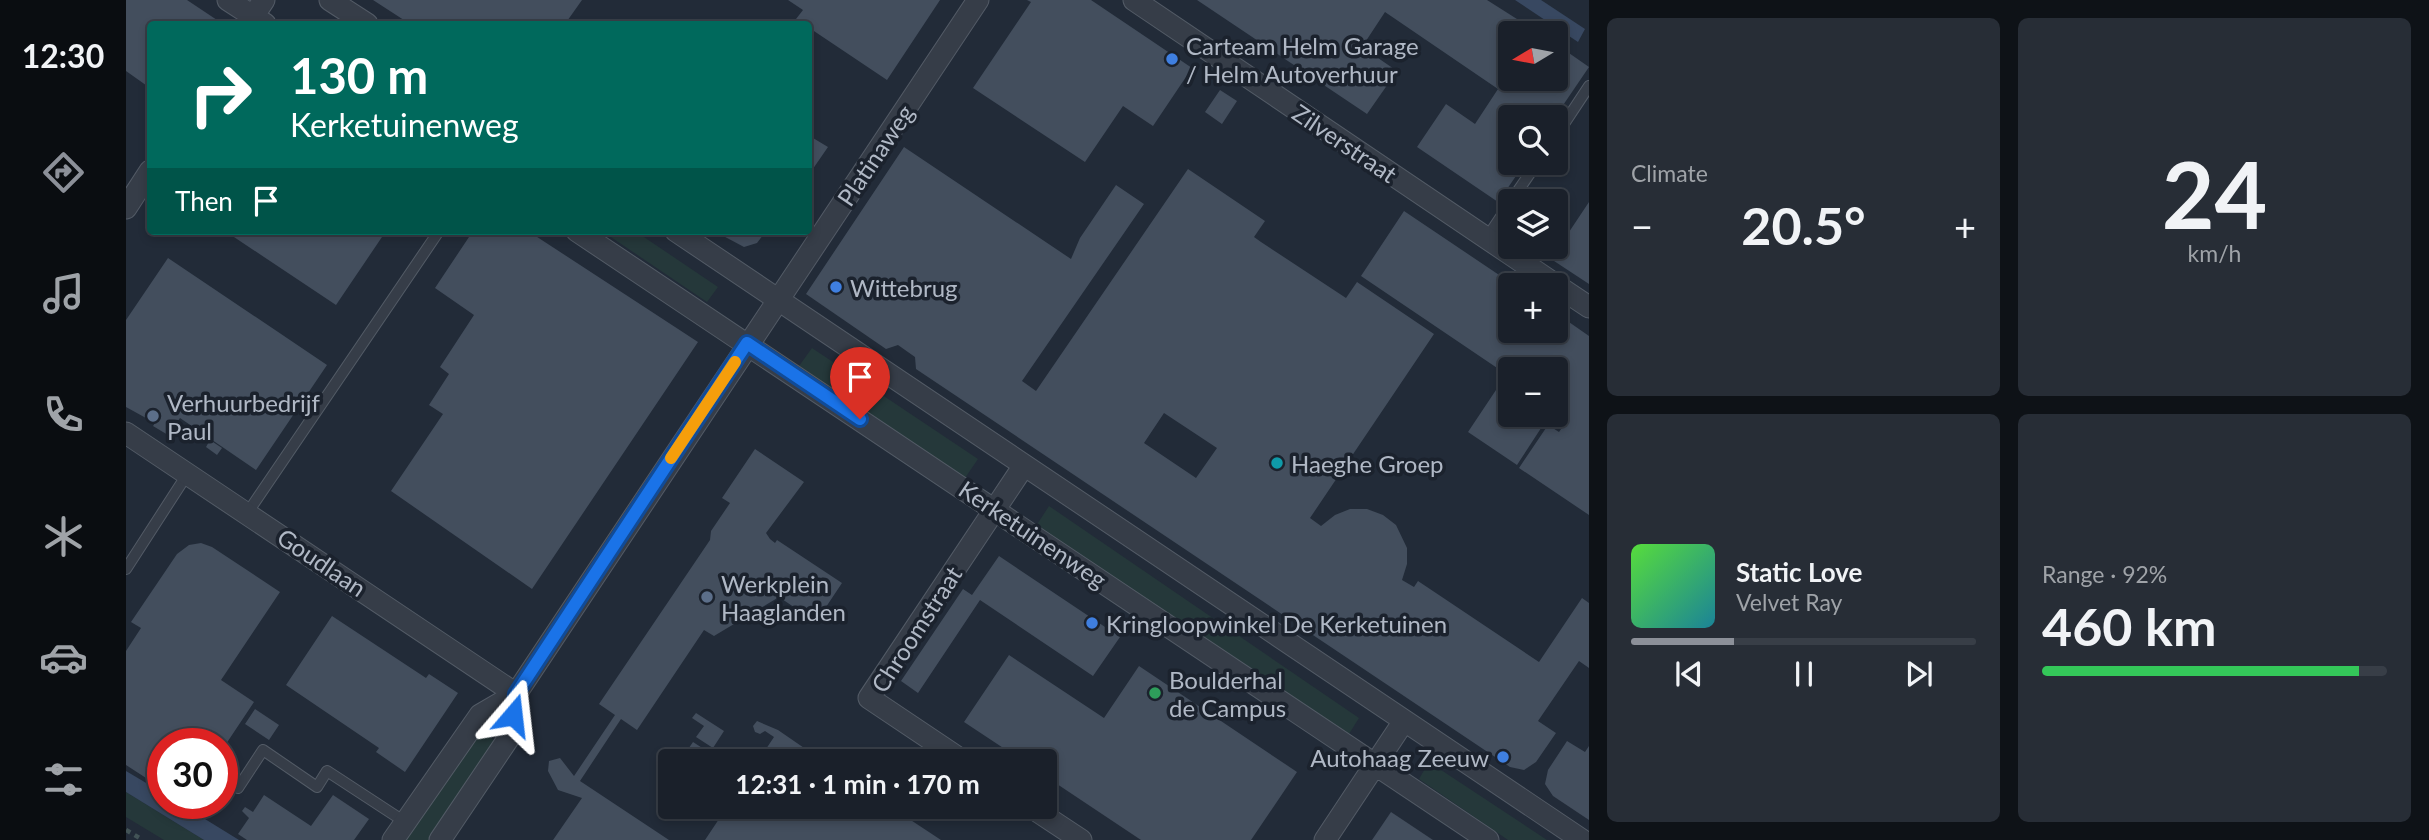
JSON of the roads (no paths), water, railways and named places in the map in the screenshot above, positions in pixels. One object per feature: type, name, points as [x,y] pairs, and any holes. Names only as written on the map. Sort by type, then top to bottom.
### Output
[{"type":"street","points":[[228,0],[258,16]]},
{"type":"street","points":[[330,0],[362,21]]},
{"type":"street","name":"Platinaweg","points":[[440,840],[510,736],[516,694],[747,343],[978,0]]},
{"type":"street","name":"Zilverstraat","points":[[1134,0],[1538,273]]},
{"type":"street","points":[[126,208],[147,176]]},
{"type":"street","name":"Kerketuinenweg","points":[[583,235],[1488,840]]},
{"type":"street","name":"Kerketuinenweg","points":[[682,235],[1023,467],[1582,840]]},
{"type":"street","name":"Zilverstraat","points":[[1568,293],[1589,307]]},
{"type":"street","name":"Goudlaan","points":[[126,433],[248,512],[516,694]]},
{"type":"street","name":"Chroomstraat","points":[[945,749],[869,698],[1023,467]]},
{"type":"street","name":"Platinaweg","points":[[393,840],[480,715],[516,694]]},
{"type":"street","points":[[1325,840],[1404,721]]},
{"type":"street","points":[[434,780],[467,801]]},
{"type":"street","points":[[1049,819],[1081,840]]},
{"type":"lane","points":[[1568,117],[1589,86]]},
{"type":"lane","points":[[1486,239],[1498,221]]},
{"type":"lane","points":[[248,512],[436,235]]},
{"type":"lane","points":[[126,569],[188,473]]},
{"type":"lane","points":[[238,787],[263,750],[317,787],[327,771],[405,822]]},
{"type":"water","points":[[1515,0],[1541,0],[1585,29],[1578,42],[1568,35],[1568,21],[1546,21]]},
{"type":"water","points":[[126,771],[147,783],[147,805],[126,792]]},
{"type":"water","points":[[170,819],[205,819],[239,840],[204,840]]},
{"type":"place","name":"Carteam Helm Garage / Helm Autoverhuur","points":[[1172,59]]},
{"type":"place","name":"Wittebrug","points":[[836,287]]},
{"type":"place","name":"Verhuurbedrijf Paul","points":[[153,416]]},
{"type":"place","name":"Haeghe Groep","points":[[1277,463]]},
{"type":"place","name":"Werkplein Haaglanden","points":[[707,597]]},
{"type":"place","name":"Kringloopwinkel De Kerketuinen","points":[[1092,623]]},
{"type":"place","name":"Boulderhal de Campus","points":[[1155,693]]},
{"type":"place","name":"Autohaag Zeeuw","points":[[1503,757]]}]
